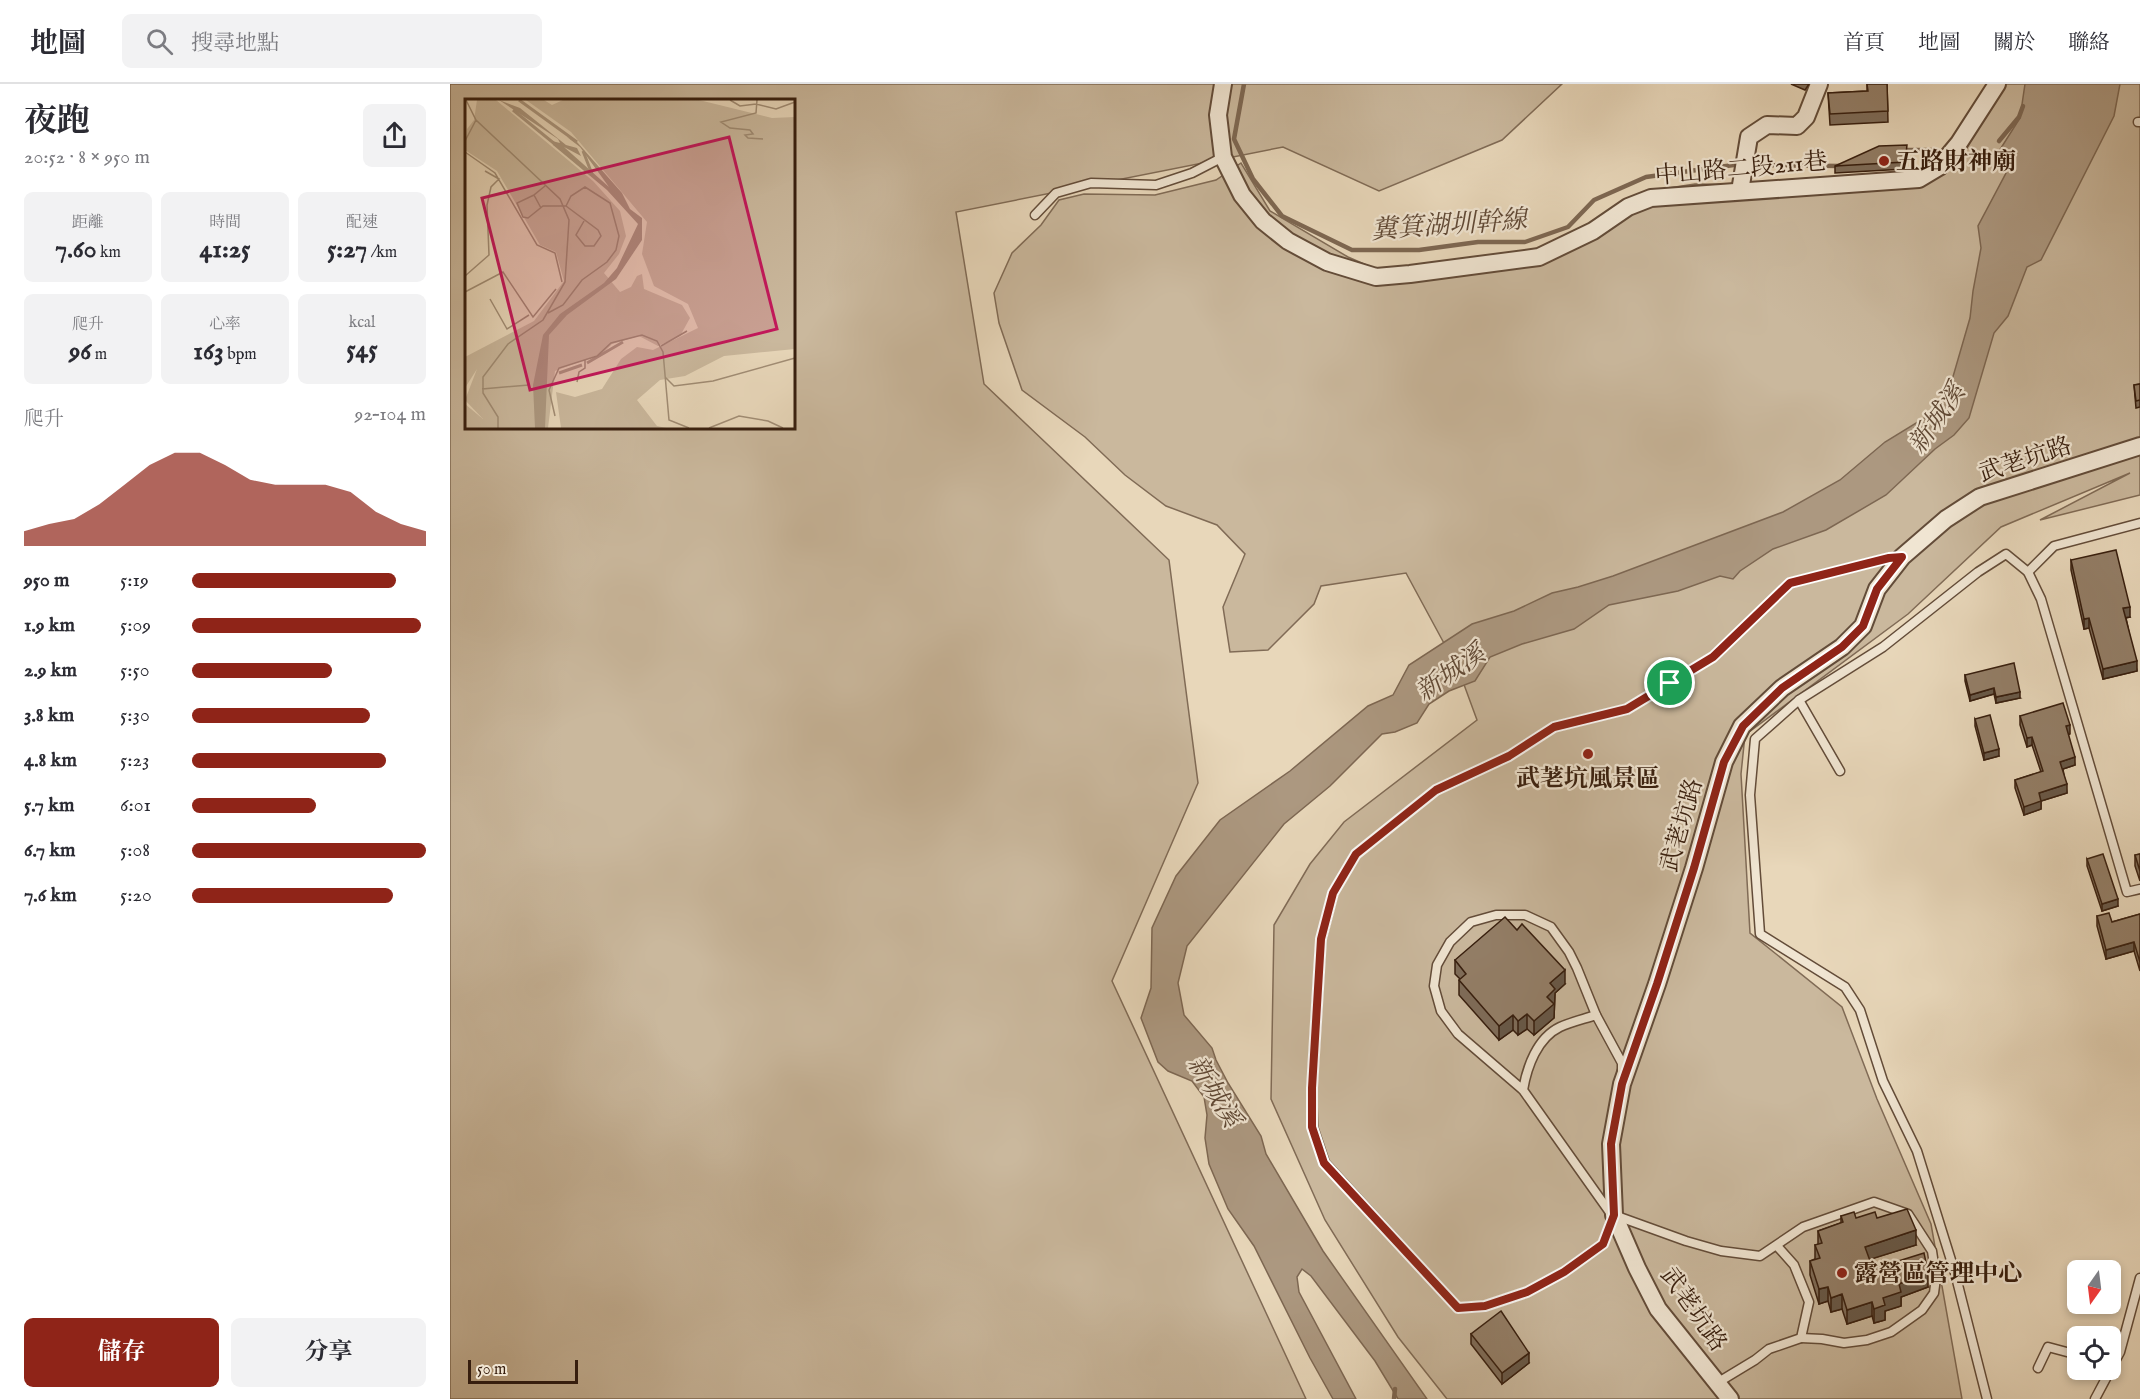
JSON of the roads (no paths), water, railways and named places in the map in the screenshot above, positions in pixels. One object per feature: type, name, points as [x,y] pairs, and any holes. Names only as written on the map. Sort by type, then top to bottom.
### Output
[{"type":"street","name":"中山路二段211巷","points":[[1223,84],[1218,115],[1223,157],[1242,195],[1263,221],[1288,241],[1328,262],[1376,277],[1539,257],[1593,231],[1628,207],[1651,198],[1742,178],[1919,179],[1939,167],[1959,143],[1997,84]]},
{"type":"street","points":[[1742,178],[1749,137],[1767,125],[1797,126],[1806,117],[1819,84]]},
{"type":"street","name":"武荖坑路","points":[[1731,1399],[1658,1309],[1637,1269],[1614,1215],[1611,1144],[1622,1084],[1694,868],[1724,762],[1743,726],[1782,688],[1842,647],[1863,626],[1877,589],[1902,557],[1946,519],[1980,497],[2140,446]]},
{"type":"lane","points":[[1035,215],[1056,192],[1091,183],[1156,185],[1192,173],[1223,157]]},
{"type":"lane","points":[[2028,572],[2054,546],[2140,523]]},
{"type":"lane","points":[[1987,1399],[1955,1274],[1917,1151],[1883,1081],[1860,1010],[1845,987],[1760,934],[1750,795],[1755,739],[1799,700],[1883,647],[1978,572],[2006,554],[2028,572],[2041,599],[2127,892],[2140,889]]},
{"type":"lane","points":[[1614,1215],[1603,1244],[1564,1272],[1527,1292],[1485,1306],[1458,1308],[1324,1163],[1312,1127],[1312,1088],[1321,939],[1333,893],[1356,854],[1436,790],[1509,756],[1554,727],[1627,709],[1713,657],[1790,583],[1889,558],[1902,557]]},
{"type":"lane","points":[[1799,700],[1840,771]]},
{"type":"lane","points":[[1622,1084],[1622,1063],[1596,1015],[1577,968],[1551,927],[1525,915],[1496,915],[1471,922],[1450,942],[1437,965],[1434,986],[1442,1011],[1458,1034],[1523,1090],[1613,1217],[1614,1215],[1721,1251],[1760,1256],[1803,1227],[1874,1202],[1908,1214],[1932,1251],[1936,1278],[1934,1293],[1922,1310],[1891,1332],[1867,1340],[1844,1343],[1801,1338],[1769,1349],[1717,1383]]},
{"type":"lane","points":[[1523,1090],[1526,1070],[1539,1047],[1558,1028],[1596,1015]]},
{"type":"lane","points":[[1777,1246],[1794,1265],[1809,1302],[1801,1338]]},
{"type":"lane","points":[[2121,1348],[2140,1278]]},
{"type":"lane","points":[[2038,1368],[2048,1347],[2067,1352]]},
{"type":"lane","points":[[2095,1399],[2104,1380]]},
{"type":"water","name":"新城溪","points":[[2025,84],[2120,84],[2114,116],[2041,260],[2027,267],[2008,316],[1994,333],[1969,418],[1954,435],[1935,449],[1886,495],[1826,530],[1773,549],[1740,571],[1733,579],[1720,576],[1678,591],[1609,605],[1574,629],[1522,644],[1490,657],[1475,681],[1449,691],[1429,704],[1417,723],[1395,732],[1382,734],[1330,786],[1284,824],[1187,946],[1178,983],[1184,1015],[1212,1048],[1228,1083],[1261,1136],[1266,1154],[1323,1251],[1427,1399],[1398,1399],[1375,1361],[1311,1276],[1302,1269],[1297,1277],[1299,1292],[1356,1399],[1333,1399],[1254,1246],[1228,1209],[1209,1164],[1205,1138],[1207,1115],[1204,1097],[1192,1081],[1168,1071],[1158,1062],[1141,1018],[1151,988],[1152,928],[1176,876],[1220,820],[1290,771],[1368,706],[1393,695],[1409,665],[1472,624],[1514,611],[1552,593],[1613,576],[1783,512],[1840,480],[1885,442],[1931,414],[1950,387],[1970,318],[1981,248],[1978,226],[2006,173],[1994,159],[2020,118]]},
{"type":"waterway","name":"糞箕湖圳幹線","points":[[1244,84],[1234,139],[1253,179],[1282,216],[1352,250],[1419,250],[1478,242],[1525,242],[1568,227],[1594,200],[1646,177],[1741,164]]},
{"type":"waterway","name":"糞箕湖圳幹線","points":[[1999,141],[2019,117],[2023,106]]},
{"type":"waterway","name":"糞箕湖圳幹線","points":[[1902,150],[1932,150]]},
{"type":"waterway","name":"糞箕湖圳幹線","points":[[1749,165],[1840,166]]},
{"type":"waterway","points":[[1394,1399],[1395,1389]]},
{"type":"place","name":"五路財神廟","points":[[1884,161]]},
{"type":"place","name":"武荖坑風景區","points":[[1588,754]]},
{"type":"place","name":"露營區管理中心","points":[[1842,1273]]}]
